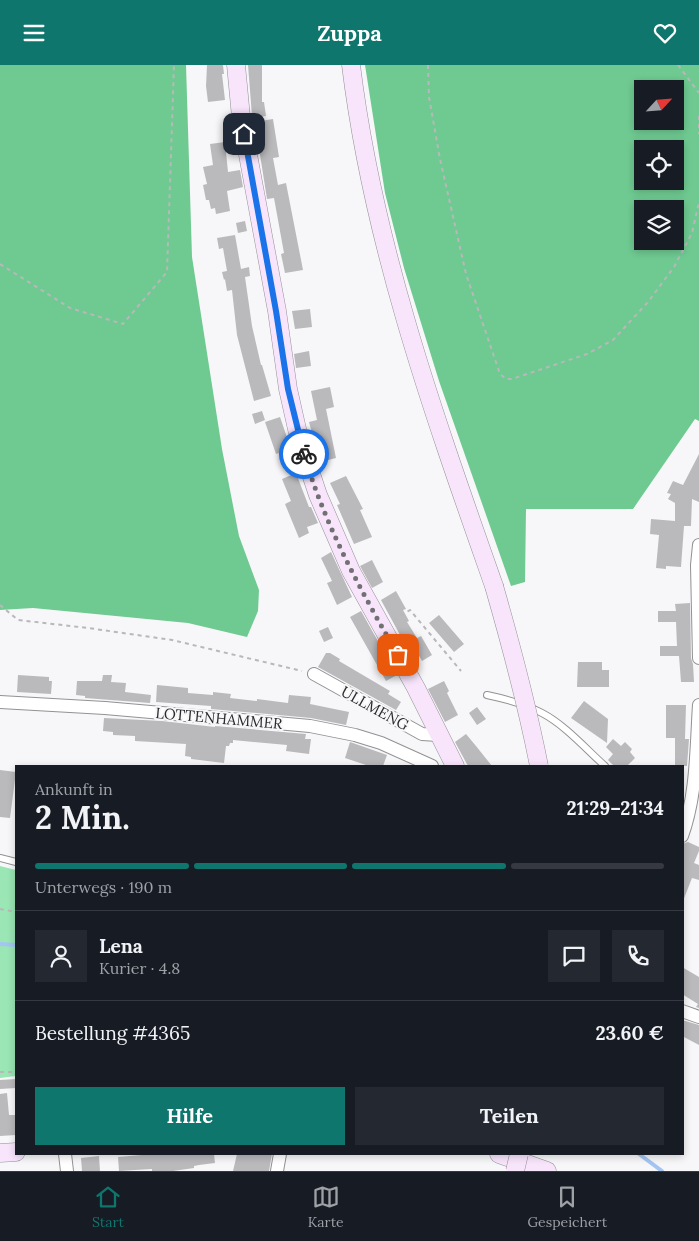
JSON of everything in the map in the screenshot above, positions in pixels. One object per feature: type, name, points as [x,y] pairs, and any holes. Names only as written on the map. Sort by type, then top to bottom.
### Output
[{"type":"main road","points":[[236,65],[241,117],[288,389],[297,429],[318,495],[351,571],[416,688],[453,765]]},
{"type":"main road","points":[[351,65],[368,174],[403,311],[426,387],[494,585],[522,687],[539,765]]},
{"type":"main road","points":[[0,1153],[15,1152]]},
{"type":"main road","points":[[503,1155],[547,1171]]},
{"type":"main road","points":[[515,1171],[519,1155]]},
{"type":"street","points":[[699,545],[697,579],[699,658]]},
{"type":"street","name":"ULLMENG","points":[[314,673],[422,734],[438,735]]},
{"type":"street","name":"LOTTENHAMMER","points":[[0,702],[105,708],[310,726],[355,735],[381,743],[430,765]]},
{"type":"street","points":[[684,832],[694,786],[699,705]]},
{"type":"street","points":[[684,1012],[699,1017]]},
{"type":"street","points":[[66,1155],[67,1171]]},
{"type":"street","points":[[277,1171],[280,1155]]},
{"type":"lane","points":[[487,695],[520,704],[543,713],[604,765]]},
{"type":"lane","points":[[0,858],[15,862]]},
{"type":"path","points":[[0,264],[70,308],[123,324],[167,272],[174,65]]},
{"type":"path","points":[[428,65],[429,97],[440,159],[466,274],[500,374],[506,379],[512,379],[587,354],[613,340],[648,302],[674,267],[692,233],[699,202]]},
{"type":"path","points":[[678,65],[699,93]]},
{"type":"path","points":[[699,116],[699,134]]},
{"type":"path","points":[[0,605],[18,620],[172,640],[314,673]]},
{"type":"path","points":[[382,626],[410,611],[461,671]]},
{"type":"path","points":[[0,909],[15,912]]},
{"type":"path","points":[[0,1072],[15,1072]]},
{"type":"green space","points":[[0,65],[186,65],[192,257],[222,449],[239,536],[259,590],[258,611],[247,637],[188,623],[33,608],[0,610]]},
{"type":"green space","points":[[365,65],[699,65],[699,421],[695,419],[633,509],[526,509],[525,582],[511,586],[439,381],[404,268],[385,193]]},
{"type":"green space","points":[[0,866],[15,870],[15,1076],[0,1078]]},
{"type":"building","points":[[207,65],[223,65],[224,74],[222,74],[225,100],[208,102],[206,86]]},
{"type":"building","points":[[248,65],[262,65],[262,102],[264,102],[266,116],[254,118],[252,116]]},
{"type":"building","points":[[273,119],[279,157],[273,158],[278,185],[286,183],[303,270],[285,273],[281,254],[284,253],[274,198],[267,199],[258,142],[265,140],[261,121]]},
{"type":"building","points":[[225,142],[228,172],[240,170],[243,187],[227,191],[230,211],[216,214],[215,208],[211,209],[209,200],[206,200],[203,185],[207,184],[203,167],[213,165],[210,144]]},
{"type":"building","points":[[245,221],[247,231],[238,233],[236,223]]},
{"type":"building","points":[[235,235],[241,269],[249,267],[250,276],[245,277],[252,326],[261,365],[271,396],[254,401],[237,335],[232,290],[227,291],[222,272],[227,271],[223,248],[219,249],[217,238]]},
{"type":"building","points":[[310,309],[312,327],[295,329],[292,311]]},
{"type":"building","points":[[309,351],[311,366],[296,368],[294,354]]},
{"type":"building","points":[[330,387],[334,407],[326,409],[336,458],[320,462],[309,422],[317,420],[311,391]]},
{"type":"building","points":[[262,411],[265,420],[255,424],[252,414]]},
{"type":"building","points":[[280,417],[291,449],[276,454],[265,422]]},
{"type":"building","points":[[699,454],[699,502],[692,499],[691,526],[684,526],[681,567],[666,566],[666,569],[656,568],[659,535],[650,534],[651,519],[675,521],[675,503],[668,499],[671,494],[667,493],[673,481],[683,485]]},
{"type":"building","points":[[296,473],[309,507],[311,507],[318,523],[307,527],[309,533],[299,538],[285,504],[291,501],[282,479]]},
{"type":"building","points":[[346,476],[363,509],[360,510],[372,537],[354,544],[337,505],[340,504],[330,483]]},
{"type":"building","points":[[331,552],[352,597],[337,605],[327,583],[332,581],[321,558]]},
{"type":"building","points":[[372,560],[383,582],[372,588],[360,566]]},
{"type":"building","points":[[396,591],[406,609],[403,610],[409,621],[407,622],[417,638],[421,636],[432,655],[422,661],[418,654],[412,657],[381,600]]},
{"type":"building","points":[[690,603],[691,658],[694,682],[681,682],[679,656],[660,656],[660,646],[677,646],[676,622],[658,622],[658,611],[676,611],[675,604]]},
{"type":"building","points":[[361,611],[397,675],[386,681],[350,617]]},
{"type":"building","points":[[439,615],[464,644],[454,652],[429,623]]},
{"type":"building","points":[[328,627],[333,638],[324,642],[319,631]]},
{"type":"building","points":[[326,653],[330,653],[340,659],[339,661],[390,691],[388,694],[401,702],[396,710],[318,667]]},
{"type":"building","points":[[578,662],[602,662],[602,670],[609,670],[609,687],[577,687]]},
{"type":"building","points":[[18,675],[49,677],[49,681],[52,681],[51,694],[17,692]]},
{"type":"building","points":[[103,675],[112,675],[111,682],[126,683],[125,692],[151,695],[150,703],[85,698],[85,696],[76,695],[77,681],[102,681]]},
{"type":"building","points":[[444,681],[449,691],[447,693],[458,715],[445,722],[428,689]]},
{"type":"building","points":[[157,685],[188,688],[188,693],[213,695],[213,692],[231,694],[230,698],[257,701],[257,699],[288,703],[289,695],[311,697],[310,704],[349,712],[346,725],[311,718],[211,709],[211,706],[156,702]]},
{"type":"building","points":[[584,701],[608,719],[607,743],[571,718]]},
{"type":"building","points":[[666,705],[686,705],[685,739],[689,739],[687,766],[675,765],[675,738],[666,738]]},
{"type":"building","points":[[477,707],[486,719],[477,725],[469,713]]},
{"type":"building","points":[[104,718],[162,721],[306,734],[305,739],[311,739],[309,754],[286,751],[287,745],[233,740],[233,743],[226,746],[224,763],[191,759],[191,757],[185,756],[186,744],[135,741],[135,736],[113,735],[113,732],[103,731]]},
{"type":"building","points":[[466,734],[491,765],[467,765],[455,742]]},
{"type":"building","points":[[613,739],[621,746],[625,742],[632,749],[630,752],[635,758],[628,765],[613,765],[608,760],[613,754],[606,747]]},
{"type":"building","points":[[350,742],[387,755],[383,765],[366,765],[345,758]]},
{"type":"building","points":[[0,770],[15,772],[10,818],[0,817]]},
{"type":"building","points":[[688,842],[699,847],[694,863],[699,865],[699,880],[692,878],[684,898],[684,843]]},
{"type":"building","points":[[684,968],[699,977],[699,1008],[696,1007],[698,1004],[684,995]]},
{"type":"building","points":[[684,1021],[699,1025],[699,1045],[684,1037]]},
{"type":"building","points":[[15,1079],[15,1088],[0,1089],[0,1080]]},
{"type":"building","points":[[7,1093],[9,1115],[15,1115],[15,1135],[0,1136],[0,1094]]},
{"type":"building","points":[[142,1155],[214,1155],[215,1163],[173,1171],[152,1171],[152,1169],[119,1171],[118,1157]]},
{"type":"building","points":[[237,1155],[272,1155],[269,1171],[233,1171]]},
{"type":"building","points":[[99,1156],[100,1171],[82,1171],[81,1158]]},
{"type":"waterway","points":[[0,944],[15,945]]},
{"type":"waterway","points":[[640,1155],[662,1171]]},
{"type":"way so far","points":[[304,454],[318,495],[351,571],[398,655]]},
{"type":"route","points":[[244,134],[288,389],[304,454]]}]
